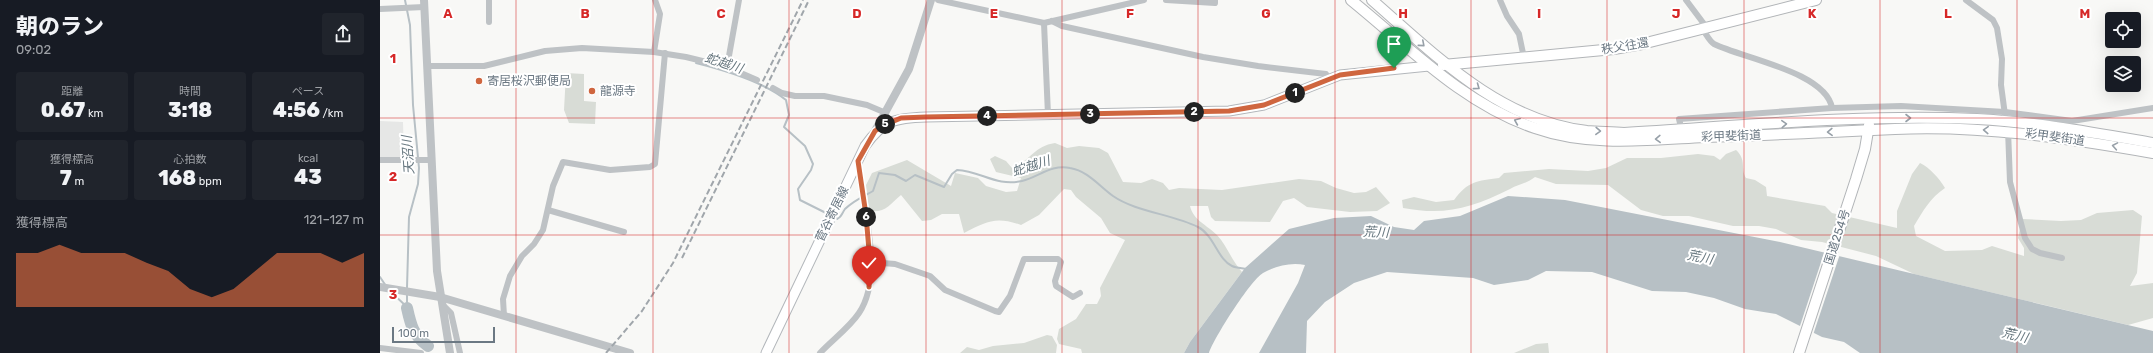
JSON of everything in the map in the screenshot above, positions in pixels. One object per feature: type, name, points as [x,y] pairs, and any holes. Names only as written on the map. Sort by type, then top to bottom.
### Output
[{"type":"highway","name":"彩甲斐街道","points":[[1351,0],[1362,3],[1429,66],[1481,103],[1534,128],[1557,135],[1603,140],[1869,119],[2006,116],[2153,143]]},
{"type":"highway","name":"彩甲斐街道","points":[[1372,0],[1446,64],[1494,99],[1537,118],[1587,131],[1683,134],[1869,131],[1897,129],[2008,132],[2049,135],[2153,153]]},
{"type":"highway","name":"秩父往還","points":[[1429,66],[1614,49],[1705,29],[1816,0]]},
{"type":"highway","points":[[1534,128],[1537,118]]},
{"type":"highway","name":"国道254号","points":[[1799,353],[1865,149],[1869,131],[1869,119]]},
{"type":"main road","name":"菅谷寄居線","points":[[766,353],[858,161],[875,131],[892,120],[901,118],[1229,111],[1264,105],[1340,75],[1359,71],[1429,66]]},
{"type":"street","points":[[489,0],[490,22]]},
{"type":"street","points":[[654,0],[660,14],[654,52]]},
{"type":"street","points":[[727,67],[739,0]]},
{"type":"street","points":[[875,131],[909,68],[931,0]]},
{"type":"street","points":[[938,0],[1044,22],[1144,0]]},
{"type":"street","points":[[1166,0],[1215,3],[1215,0]]},
{"type":"street","points":[[1500,0],[1507,16],[1518,34],[1524,58]]},
{"type":"street","points":[[1686,0],[1713,44],[1768,62],[1818,87],[1827,96],[1832,108]]},
{"type":"street","points":[[1966,0],[1993,20],[1997,28],[2002,59],[2001,85],[2008,132],[2010,182],[2025,238],[2032,249],[2040,253],[2062,258]]},
{"type":"street","points":[[380,8],[424,3],[436,271],[450,353]]},
{"type":"street","points":[[1052,21],[1062,26],[1203,57],[1258,66],[1326,74],[1330,79]]},
{"type":"street","points":[[1044,22],[1048,115]]},
{"type":"street","points":[[427,66],[484,66],[545,51],[566,48],[665,53],[727,67],[757,80]]},
{"type":"street","points":[[504,316],[503,299],[510,276],[518,262],[534,244],[542,230],[553,186],[563,162],[610,170],[650,167],[655,164],[665,53]]},
{"type":"street","points":[[773,88],[782,93],[795,96],[824,96],[867,105],[886,113]]},
{"type":"street","points":[[1683,134],[1679,119],[1832,108],[1901,106],[2072,121],[2153,108]]},
{"type":"street","points":[[380,160],[430,160]]},
{"type":"street","points":[[820,353],[858,314],[869,287],[870,262],[866,215],[858,161]]},
{"type":"street","points":[[548,210],[624,232]]},
{"type":"street","points":[[870,262],[895,264],[930,276],[945,290],[999,312],[1010,296],[1024,259],[1058,259],[1061,262],[1055,280],[1056,286],[1073,297],[1080,293]]},
{"type":"street","points":[[380,287],[395,289],[504,316],[630,353]]},
{"type":"street","points":[[441,300],[451,313],[460,353]]},
{"type":"street","points":[[380,348],[421,353]]},
{"type":"shaded area","points":[[566,73],[584,74],[584,101],[596,102],[595,124],[569,123],[564,110]]},
{"type":"shaded area","points":[[380,121],[403,122],[404,158],[380,158]]},
{"type":"shaded area","points":[[1055,143],[1067,148],[1079,146],[1099,148],[1108,153],[1123,182],[1141,183],[1152,179],[1163,183],[1169,190],[1179,188],[1222,190],[1299,179],[1321,181],[1336,188],[1354,193],[1366,192],[1376,187],[1390,203],[1377,211],[1350,212],[1307,207],[1294,198],[1283,201],[1270,222],[1215,221],[1211,217],[1208,206],[1190,206],[1197,219],[1221,239],[1242,272],[1190,342],[1184,353],[1082,353],[1081,349],[1059,344],[1057,339],[1059,329],[1076,319],[1086,304],[1097,304],[1101,296],[1100,288],[1125,240],[1110,233],[1101,218],[1076,197],[1071,190],[1064,189],[1039,215],[1021,225],[998,220],[979,225],[964,233],[959,214],[942,214],[931,220],[922,221],[901,195],[890,205],[879,211],[869,211],[866,185],[872,173],[907,160],[951,186],[955,173],[978,178],[986,186],[1006,192],[1017,191],[1021,178],[996,172],[990,159],[995,156],[1006,161],[1012,168],[1018,166],[1041,147]]},
{"type":"shaded area","points":[[1736,150],[1741,157],[1743,171],[1746,178],[1755,180],[1766,187],[1767,196],[1825,206],[1832,213],[1897,228],[1897,211],[1912,174],[1920,163],[1934,174],[1945,188],[1931,200],[1917,220],[1914,226],[1916,236],[1945,251],[1982,250],[1992,246],[2024,256],[2024,248],[2018,238],[2022,219],[2061,221],[2081,220],[2097,213],[2133,210],[2142,216],[2137,273],[2130,286],[2153,283],[2153,318],[2128,325],[1914,274],[1876,256],[1822,242],[1801,240],[1776,229],[1759,226],[1733,226],[1689,216],[1663,216],[1641,210],[1608,185],[1556,184],[1535,177],[1526,183],[1513,187],[1496,196],[1458,209],[1432,211],[1403,208],[1402,200],[1414,197],[1436,202],[1454,200],[1469,185],[1479,181],[1499,178],[1504,173],[1549,169],[1588,171],[1606,168],[1627,158],[1661,158],[1698,154],[1714,156],[1720,160],[1726,154]]},
{"type":"shaded area","points":[[1047,335],[1052,336],[1057,345],[1056,353],[960,353],[967,347],[979,350],[993,346],[1024,343]]},
{"type":"shaded area","points":[[1548,343],[1549,353],[1514,353],[1536,344]]},
{"type":"water","name":"荒川","points":[[1508,196],[1565,200],[1780,242],[2153,331],[2153,353],[1860,353],[1844,342],[1822,337],[1776,314],[1745,309],[1714,298],[1686,292],[1652,291],[1592,272],[1546,271],[1528,280],[1494,285],[1473,278],[1387,272],[1354,283],[1325,302],[1307,321],[1306,353],[1259,353],[1298,283],[1305,265],[1294,264],[1273,268],[1257,278],[1233,310],[1209,353],[1184,353],[1190,342],[1245,268],[1289,229],[1334,218],[1371,216],[1394,227],[1414,230],[1424,221],[1460,216]]},
{"type":"pier","points":[[1825,250],[1840,254],[1813,335],[1799,329]]},
{"type":"waterway","name":"天沼川","points":[[405,0],[410,25],[413,105],[419,168],[418,184],[409,217],[407,288]]},
{"type":"waterway","name":"蛇越川","points":[[696,63],[719,69],[755,82],[786,100],[789,115],[784,127],[805,146],[813,164],[811,170],[798,189],[800,200],[830,215]]},
{"type":"waterway","name":"蛇越川","points":[[834,217],[837,219],[839,218],[848,206],[873,191],[879,173],[895,175],[906,181],[915,175],[944,187],[952,174],[957,170],[974,173],[1004,182],[1013,182],[1022,181],[1051,169],[1063,167],[1082,172],[1113,196],[1132,206],[1177,219],[1198,227],[1208,236],[1227,263],[1234,267],[1247,269]]},
{"type":"waterway","points":[[380,277],[386,286]]},
{"type":"waterway","points":[[390,291],[407,307]]},
{"type":"waterway","name":"天沼川","points":[[407,293],[407,308]]},
{"type":"waterway","points":[[407,308],[413,330],[428,346]]},
{"type":"railway","points":[[606,353],[642,311],[673,263],[803,0]]},
{"type":"railway","points":[[682,258],[809,0]]},
{"type":"place","name":"寄居桜沢郵便局","points":[[479,81]]},
{"type":"place","name":"龍源寺","points":[[592,91]]},
{"type":"route","points":[[869,287],[870,262],[866,215],[858,170],[858,161],[865,146],[875,131],[892,120],[901,118],[926,117],[1229,111],[1264,105],[1340,75],[1359,71],[1394,68]]}]
